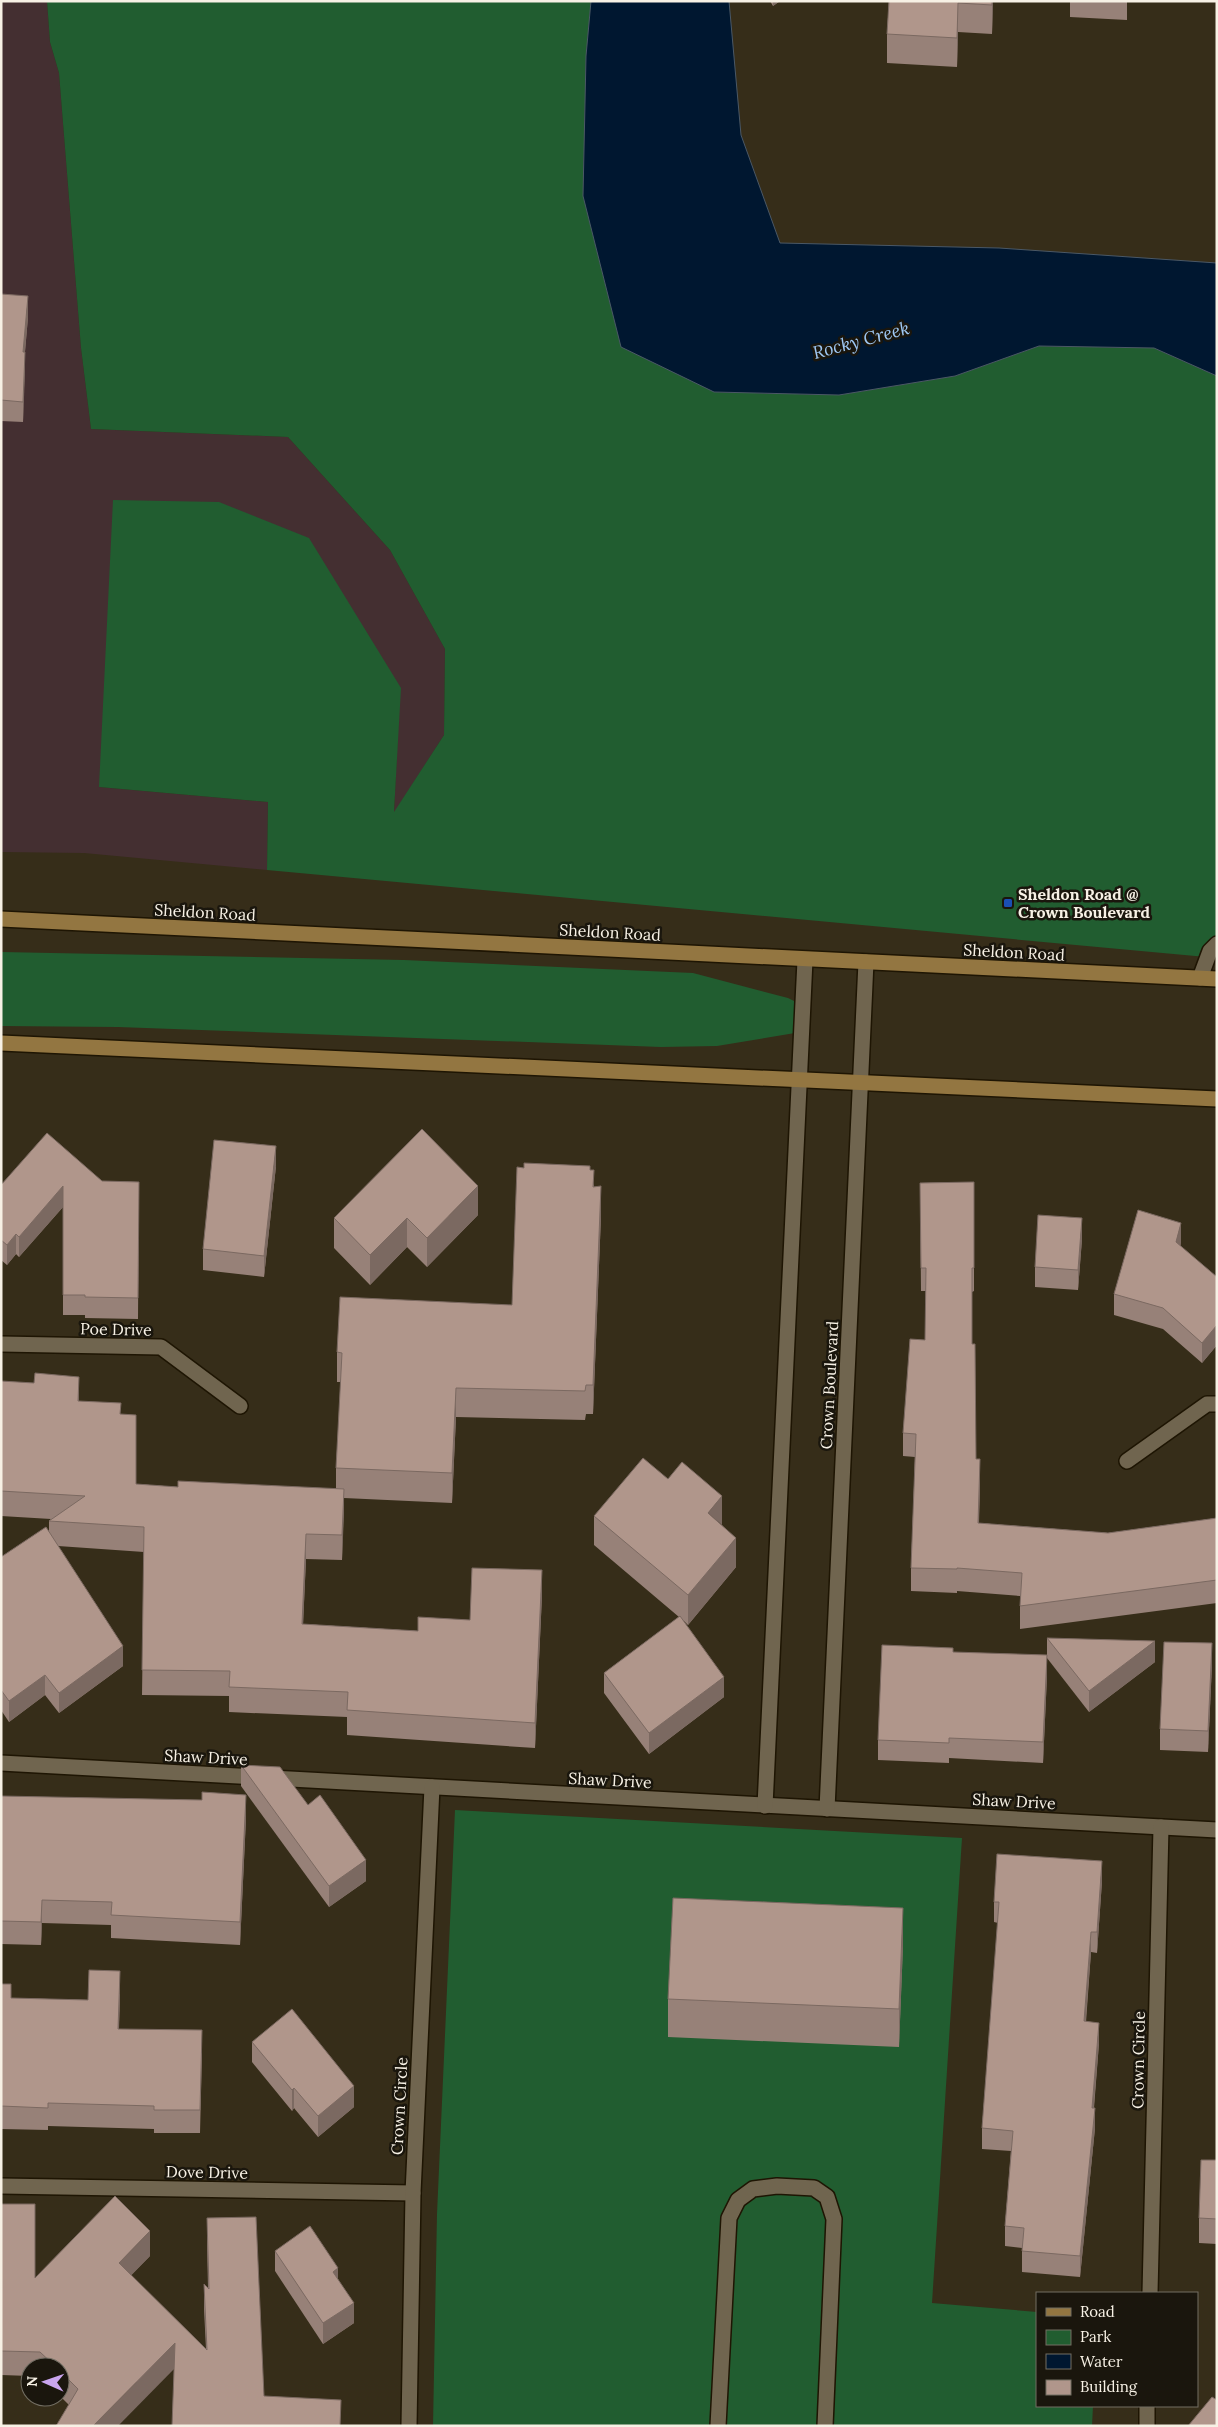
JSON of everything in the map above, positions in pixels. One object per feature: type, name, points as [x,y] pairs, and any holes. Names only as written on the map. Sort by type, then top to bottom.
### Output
[{"type":"main road","name":"Sheldon Road","points":[[1,919],[1217,979]]},
{"type":"main road","points":[[1,1043],[799,1078],[1217,1099]]},
{"type":"street","points":[[1200,978],[1210,951],[1217,944]]},
{"type":"street","points":[[765,1806],[805,960]]},
{"type":"street","name":"Crown Boulevard","points":[[827,1809],[866,962]]},
{"type":"street","name":"Poe Drive","points":[[1,1344],[162,1348],[240,1406]]},
{"type":"street","points":[[1127,1460],[1207,1404],[1217,1404]]},
{"type":"street","name":"Shaw Drive","points":[[1,1764],[1217,1830]]},
{"type":"street","name":"Crown Circle","points":[[409,2426],[413,2192],[432,1787]]},
{"type":"street","name":"Crown Circle","points":[[1150,2292],[1162,1827]]},
{"type":"street","name":"Dove Drive","points":[[1,2186],[413,2192]]},
{"type":"street","points":[[718,2426],[729,2218],[738,2200],[753,2189],[777,2186],[814,2188],[827,2197],[834,2219],[825,2426]]},
{"type":"street","points":[[1147,2407],[1147,2426]]},
{"type":"shaded area","points":[[1,1],[47,1],[50,42],[59,73],[81,348],[91,429],[288,437],[390,550],[445,649],[444,735],[394,813],[400,688],[99,787],[268,802],[267,870],[84,853],[1,852]]},
{"type":"green space","points":[[47,1],[591,1],[586,56],[583,196],[714,392],[839,395],[955,376],[1039,346],[1154,348],[1217,376],[1217,958],[267,870],[268,802],[99,787],[113,500],[219,502],[309,538],[401,688],[394,812],[444,735],[445,649],[390,550],[288,437],[91,429],[81,348],[59,73],[50,42]]},
{"type":"green space","points":[[1,952],[404,960],[693,973],[788,998],[806,1007],[801,1032],[717,1046],[661,1047],[118,1027],[1,1026]]},
{"type":"green space","points":[[455,1810],[962,1838],[932,2303],[1036,2312],[1036,2407],[1093,2407],[1092,2426],[433,2426],[437,2214]]},
{"type":"water","name":"Rocky Creek","points":[[591,1],[729,1],[741,135],[780,243],[999,248],[1217,263],[1217,376],[1154,348],[1039,346],[955,376],[839,395],[714,392],[621,347],[583,196],[586,56]]},
{"type":"building","points":[[889,1],[992,1],[992,5],[958,3],[957,38],[887,34]]},
{"type":"building","points":[[1,294],[28,296],[23,352],[25,352],[23,402],[1,400]]},
{"type":"building","points":[[422,1129],[478,1186],[427,1238],[407,1218],[370,1255],[334,1218]]},
{"type":"building","points":[[47,1133],[102,1181],[139,1182],[138,1298],[63,1295],[63,1186],[19,1237],[16,1234],[7,1245],[1,1240],[1,1185]]},
{"type":"building","points":[[214,1140],[276,1146],[264,1256],[203,1249]]},
{"type":"building","points":[[524,1163],[590,1166],[590,1170],[594,1170],[593,1187],[601,1186],[593,1385],[586,1385],[585,1391],[456,1388],[452,1473],[336,1468],[342,1353],[337,1352],[340,1297],[512,1305],[517,1167],[524,1168]]},
{"type":"building","points":[[974,1182],[972,1344],[975,1344],[976,1459],[980,1459],[978,1523],[1108,1533],[1217,1518],[1217,1580],[1020,1606],[1022,1573],[957,1568],[911,1568],[916,1434],[903,1433],[910,1339],[925,1340],[926,1268],[921,1268],[920,1183]]},
{"type":"building","points":[[1138,1210],[1181,1223],[1176,1242],[1217,1277],[1217,1325],[1202,1343],[1163,1308],[1114,1294]]},
{"type":"building","points":[[1038,1215],[1082,1218],[1078,1270],[1035,1267]]},
{"type":"building","points":[[35,1373],[79,1377],[78,1401],[121,1403],[120,1414],[136,1415],[136,1484],[178,1487],[178,1481],[344,1489],[342,1535],[306,1534],[302,1624],[418,1631],[418,1617],[470,1620],[472,1568],[542,1570],[535,1723],[347,1710],[348,1692],[229,1687],[230,1671],[142,1670],[144,1527],[49,1521],[85,1496],[1,1491],[1,1381],[34,1383]]},
{"type":"building","points":[[643,1458],[668,1479],[682,1462],[722,1496],[708,1513],[736,1538],[688,1595],[594,1516]]},
{"type":"building","points":[[46,1527],[123,1646],[59,1693],[45,1675],[9,1701],[1,1690],[1,1557]]},
{"type":"building","points":[[680,1616],[724,1677],[649,1733],[604,1673]]},
{"type":"building","points":[[1047,1638],[1155,1641],[1089,1691]]},
{"type":"building","points":[[1164,1642],[1212,1643],[1208,1731],[1160,1729]]},
{"type":"building","points":[[882,1645],[953,1648],[953,1652],[1047,1655],[1043,1742],[949,1738],[949,1743],[878,1740]]},
{"type":"building","points":[[241,1765],[280,1767],[308,1805],[320,1795],[366,1860],[329,1886]]},
{"type":"building","points":[[202,1792],[246,1795],[240,1922],[111,1915],[112,1902],[42,1900],[41,1922],[1,1921],[1,1796],[202,1800]]},
{"type":"building","points":[[997,1854],[1102,1861],[1097,1932],[1091,1932],[1084,2021],[1099,2023],[1092,2108],[1095,2108],[1080,2256],[1022,2251],[1024,2228],[1005,2226],[1013,2131],[982,2128],[999,1902],[994,1902]]},
{"type":"building","points":[[673,1898],[903,1908],[899,2009],[668,1999]]},
{"type":"building","points":[[89,1970],[120,1971],[118,2029],[202,2030],[200,2110],[154,2110],[154,2106],[48,2103],[48,2108],[1,2106],[1,1984],[11,1984],[11,1998],[88,2000]]},
{"type":"building","points":[[292,2009],[354,2086],[318,2116],[294,2088],[292,2090],[252,2042]]},
{"type":"building","points":[[1201,2160],[1217,2160],[1217,2219],[1199,2218]]},
{"type":"building","points":[[115,2196],[150,2231],[119,2263],[207,2350],[204,2284],[209,2289],[207,2218],[256,2217],[264,2396],[341,2400],[340,2426],[172,2426],[175,2343],[93,2426],[56,2426],[67,2407],[70,2407],[70,2402],[78,2389],[70,2381],[70,2357],[45,2357],[40,2352],[1,2351],[1,2204],[35,2204],[35,2278]]},
{"type":"building","points":[[310,2226],[338,2268],[333,2272],[354,2303],[323,2323],[275,2251]]},
{"type":"building","points":[[1212,2397],[1217,2400],[1217,2426],[1188,2426]]},
{"type":"place","name":"Sheldon Road @ Crown Boulevard","points":[[1008,903]]}]
